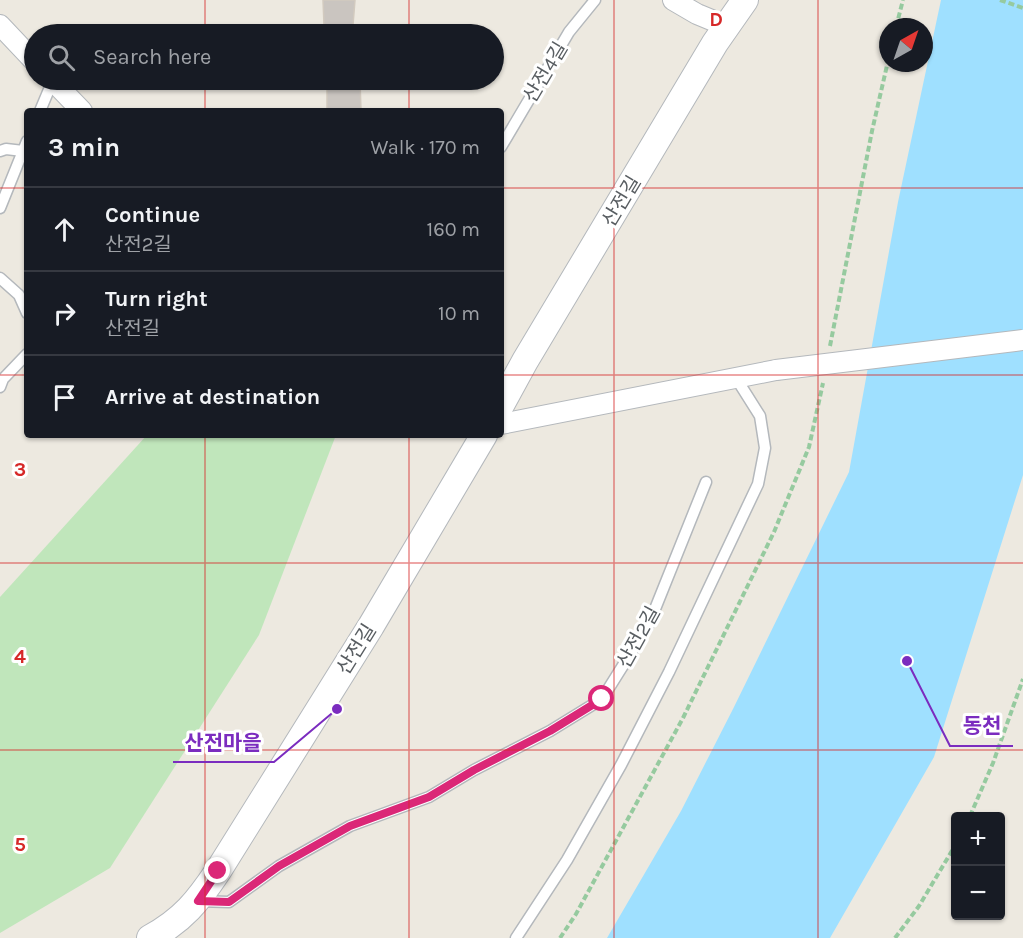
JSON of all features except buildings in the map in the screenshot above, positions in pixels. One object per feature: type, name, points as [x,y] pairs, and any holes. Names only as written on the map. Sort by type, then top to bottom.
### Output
[{"type":"street","points":[[674,0],[697,14],[726,26]]},
{"type":"street","name":"산전길","points":[[504,400],[726,26],[745,0]]},
{"type":"street","points":[[0,25],[24,50]]},
{"type":"street","points":[[62,90],[79,108]]},
{"type":"street","points":[[504,423],[776,370],[1023,340]]},
{"type":"street","name":"산전길","points":[[150,938],[176,922],[198,901],[371,626],[482,438]]},
{"type":"lane","name":"산전4길","points":[[504,142],[569,32],[595,0]]},
{"type":"lane","points":[[41,108],[49,90]]},
{"type":"lane","points":[[0,151],[24,146]]},
{"type":"lane","points":[[0,208],[24,148]]},
{"type":"lane","points":[[0,278],[19,295],[24,306]]},
{"type":"lane","points":[[0,387],[3,379],[24,357]]},
{"type":"lane","points":[[516,938],[567,860],[621,765],[669,672],[758,484],[765,448],[760,416],[736,378]]},
{"type":"lane","name":"산전2길","points":[[198,901],[229,902],[279,866],[350,826],[429,797],[474,770],[550,731],[602,699],[649,624],[706,482]]},
{"type":"path","points":[[898,18],[903,0]]},
{"type":"path","points":[[1000,0],[1023,8]]},
{"type":"path","points":[[972,812],[993,763],[1023,679]]},
{"type":"path","points":[[895,938],[919,906],[951,852]]},
{"type":"green space","points":[[144,438],[335,438],[259,635],[110,868],[0,933],[0,597]]},
{"type":"water","points":[[941,0],[1023,0],[1023,475],[934,757],[830,938],[607,938],[681,811],[849,472],[898,202],[926,72],[933,72],[933,38]]},
{"type":"place","name":"동천","points":[[907,661]]},
{"type":"place","name":"산전마을","points":[[337,709]]},
{"type":"route","points":[[218,871],[198,901],[229,902],[279,866],[350,826],[429,797],[474,770],[550,731],[602,699]]}]
